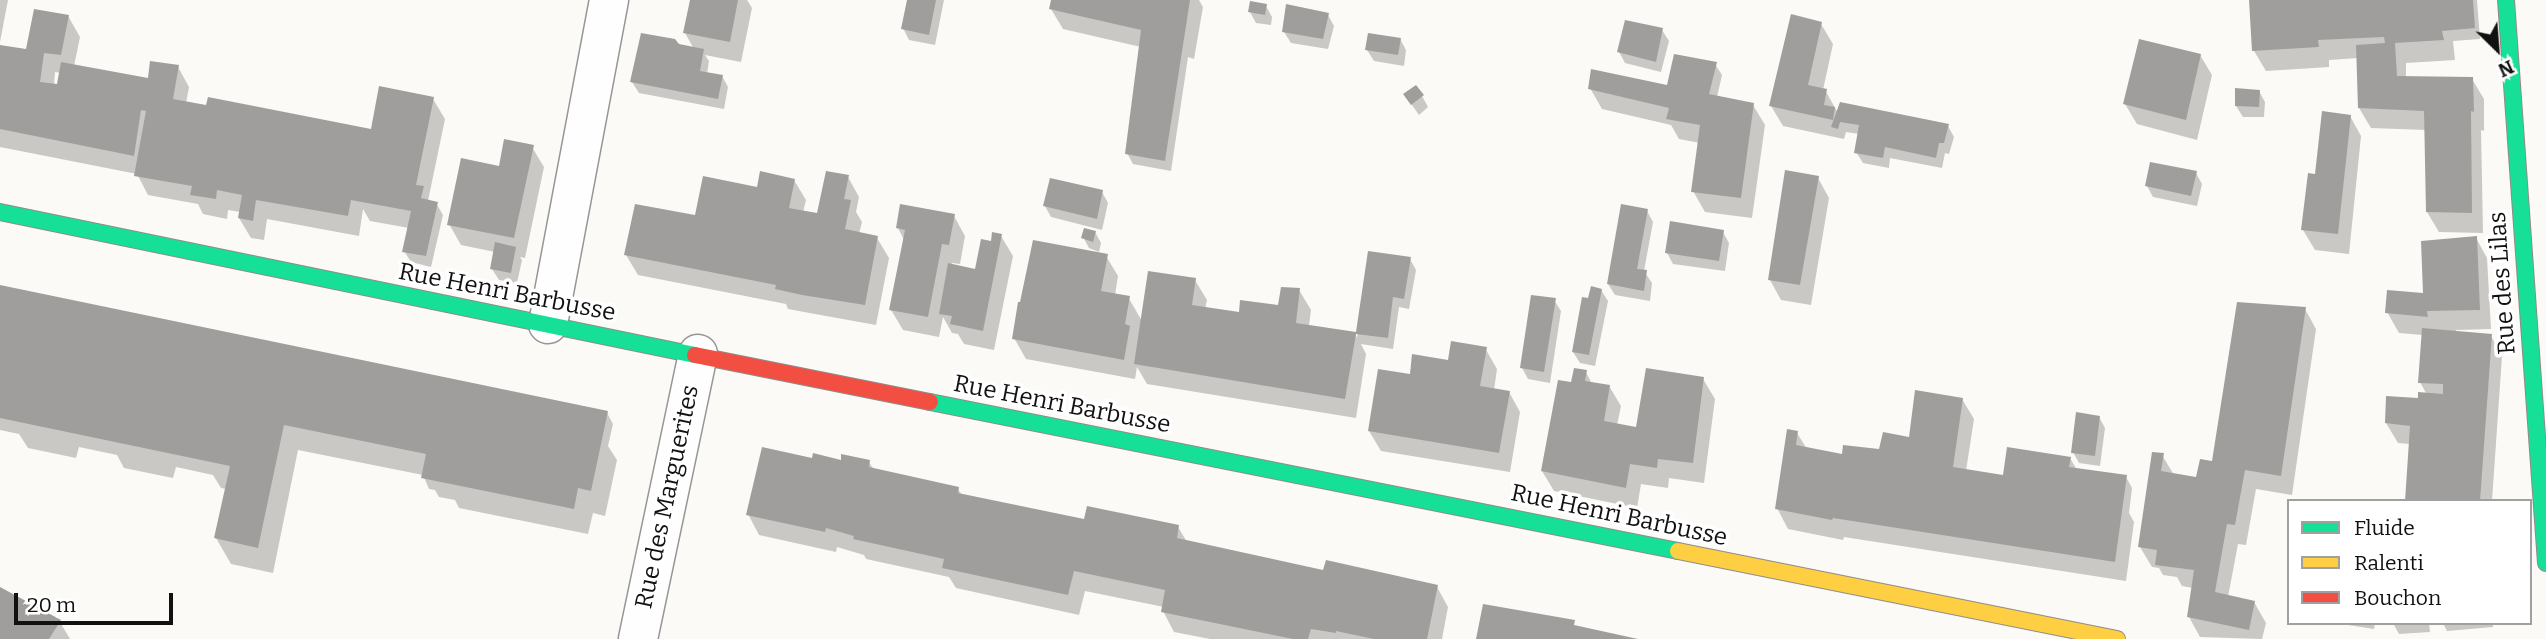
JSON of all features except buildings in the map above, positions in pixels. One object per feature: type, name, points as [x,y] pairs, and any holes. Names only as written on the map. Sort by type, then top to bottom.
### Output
[{"type":"street","points":[[548,324],[609,0]]},
{"type":"street","name":"Rue des Lilas","points":[[2506,0],[2546,563]]},
{"type":"street","name":"Rue Henri Barbusse","points":[[0,212],[2117,639]]},
{"type":"street","name":"Rue des Marguerites","points":[[638,639],[698,354]]},
{"type":"traffic: fast","points":[[2506,0],[2546,563]]},
{"type":"traffic: fast","points":[[0,212],[695,355]]},
{"type":"traffic: fast","points":[[930,402],[1678,551]]},
{"type":"traffic: slow","points":[[1678,551],[2117,639]]},
{"type":"traffic: jam","points":[[695,355],[930,402]]}]
